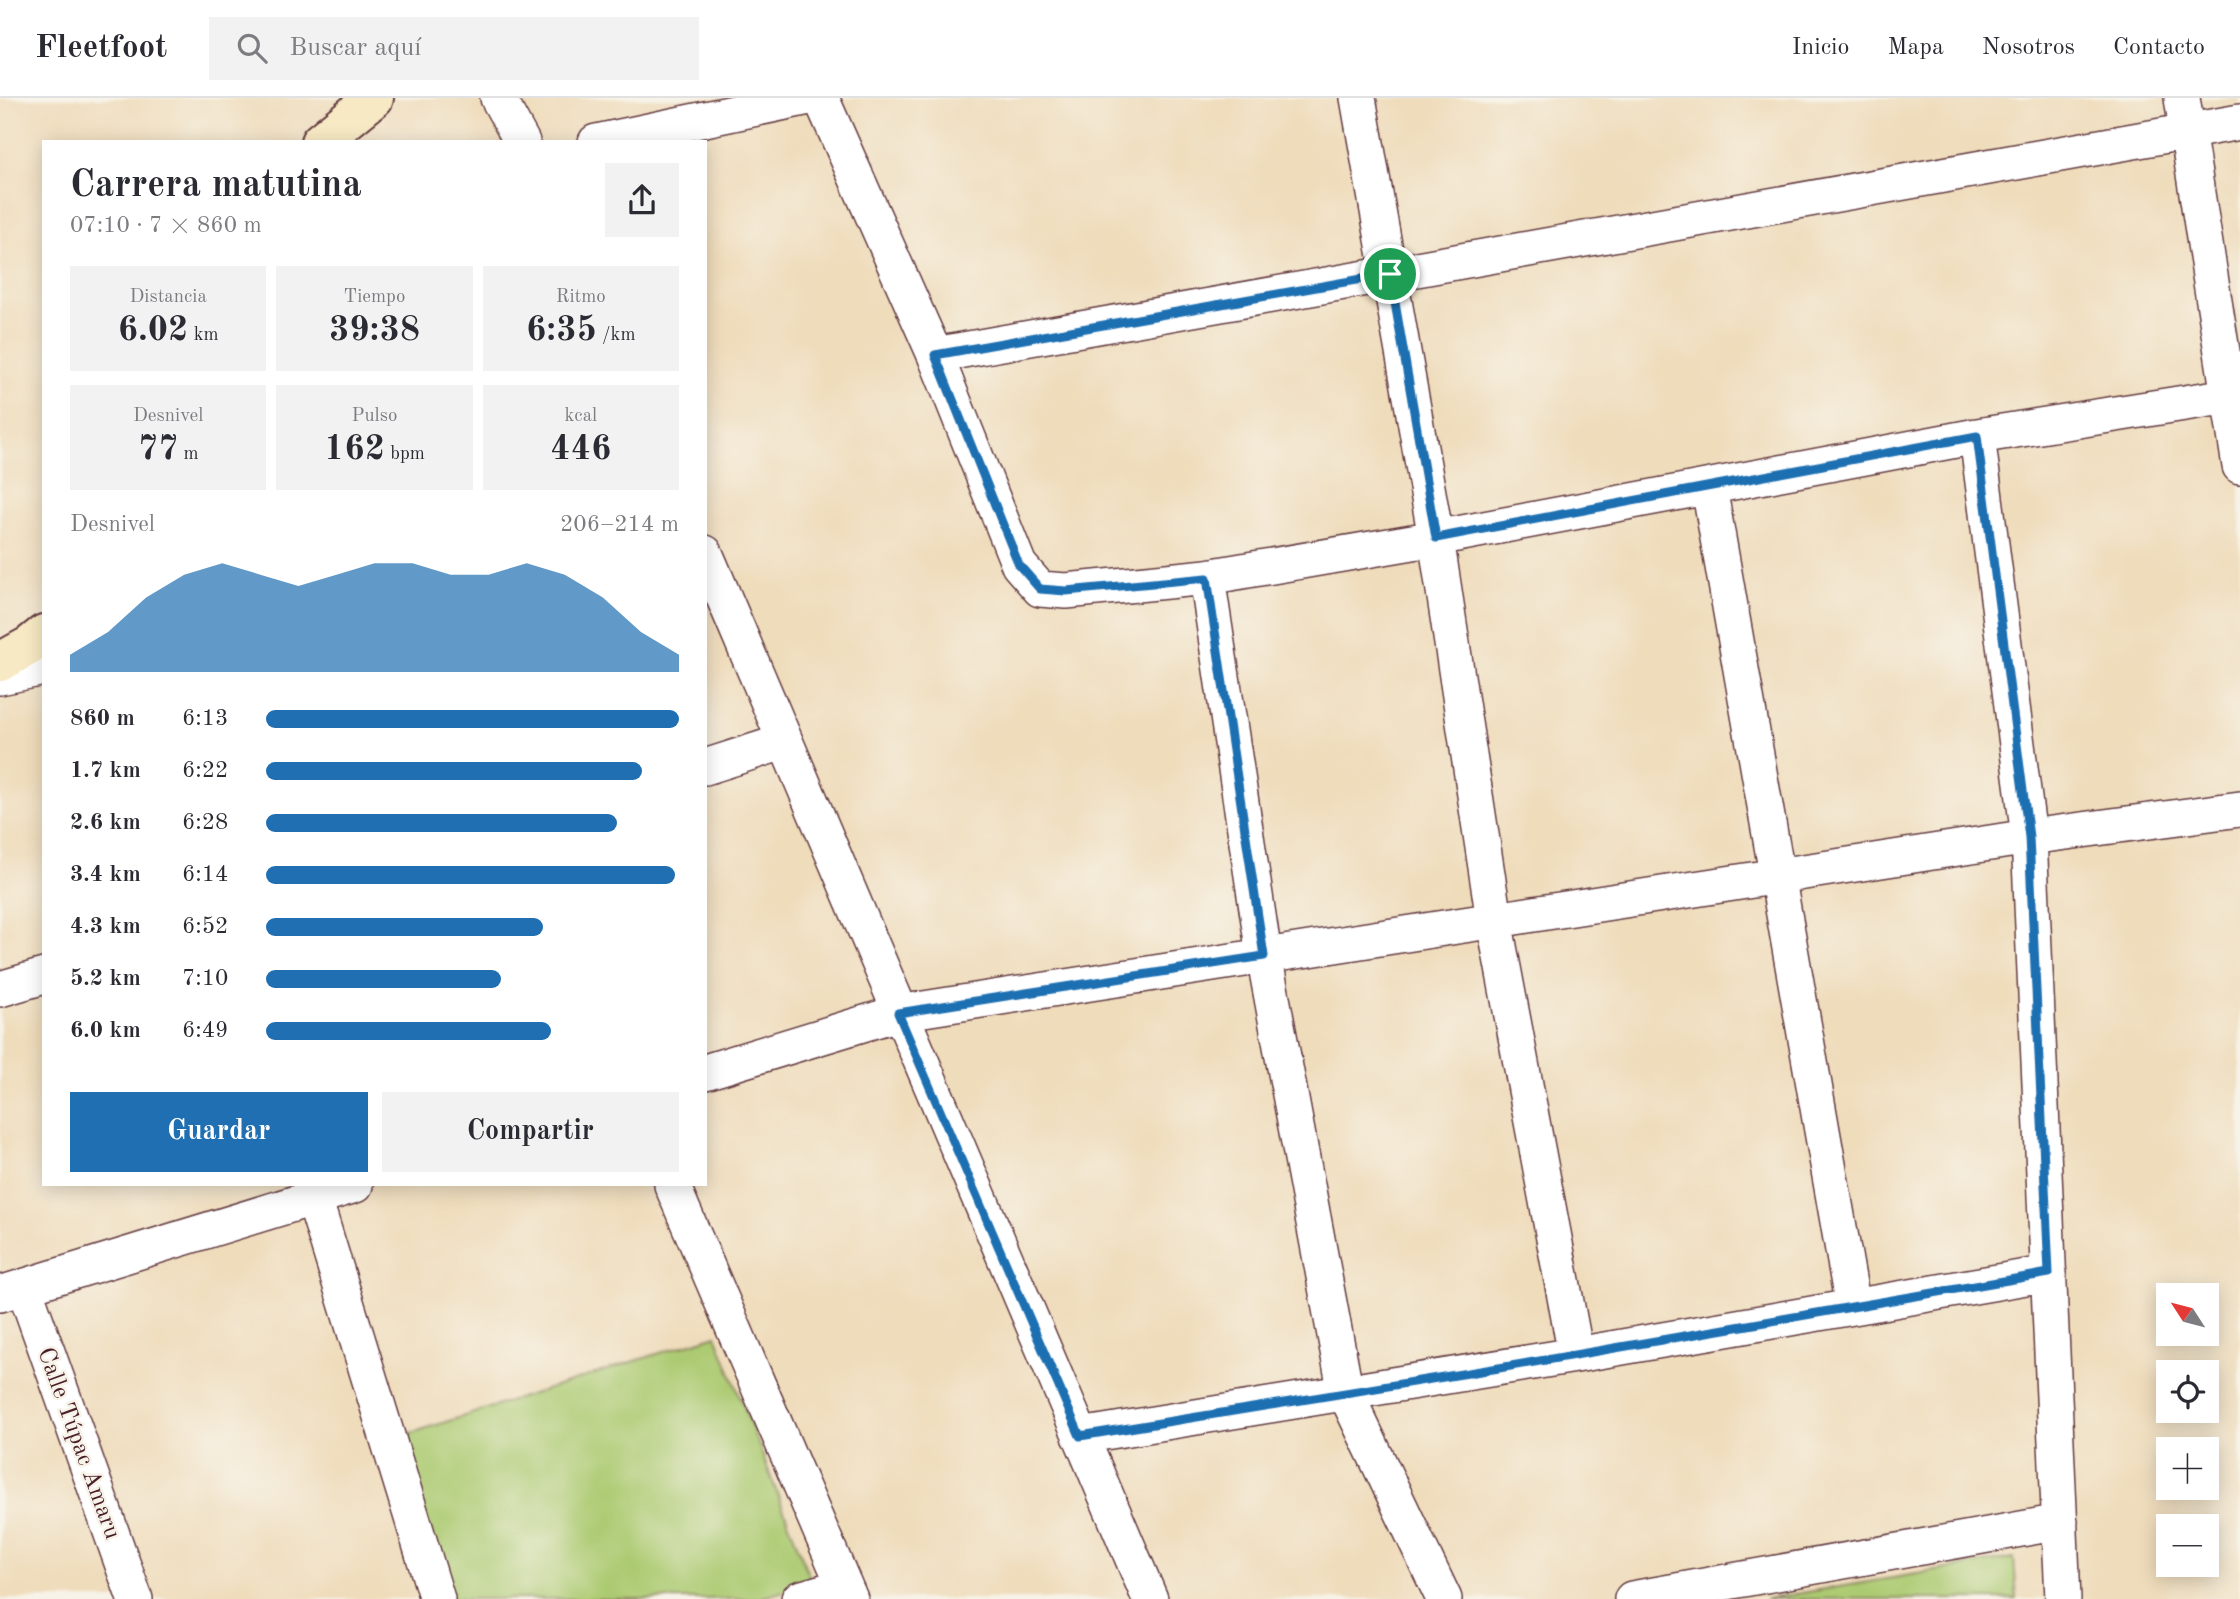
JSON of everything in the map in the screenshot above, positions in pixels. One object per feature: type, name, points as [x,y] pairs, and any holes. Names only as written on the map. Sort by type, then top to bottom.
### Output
[{"type":"street","points":[[322,140],[374,98]]},
{"type":"street","points":[[498,98],[521,140]]},
{"type":"street","points":[[606,140],[805,98]]},
{"type":"street","points":[[821,98],[935,355],[1019,565],[1040,589],[1066,591],[1207,578],[1436,538],[1977,436],[2229,396]]},
{"type":"street","points":[[1358,98],[1436,538],[1494,920],[1576,1355]]},
{"type":"street","points":[[935,355],[1390,274],[2185,115],[2240,122]]},
{"type":"street","points":[[2185,115],[2240,467]]},
{"type":"street","points":[[1977,436],[2029,837],[2063,1599]]},
{"type":"street","points":[[1709,487],[1853,1307]]},
{"type":"street","points":[[707,558],[898,1013],[1150,1599]]},
{"type":"street","points":[[1207,578],[1264,956],[1346,1394],[1444,1599]]},
{"type":"street","points":[[0,662],[42,635]]},
{"type":"street","points":[[0,677],[42,668]]},
{"type":"street","points":[[707,766],[783,742]]},
{"type":"street","points":[[707,1071],[898,1013],[2029,837],[2240,809]]},
{"type":"street","points":[[0,989],[42,977]]},
{"type":"street","points":[[12,1290],[312,1191],[348,1186]]},
{"type":"street","points":[[672,1186],[847,1592],[799,1599]]},
{"type":"street","points":[[312,1191],[437,1599]]},
{"type":"street","points":[[1080,1436],[1346,1394],[2049,1273]]},
{"type":"street","name":"Calle Túpac Amaru","points":[[12,1290],[135,1599]]},
{"type":"street","points":[[1632,1599],[2060,1522]]},
{"type":"green space","points":[[716,1335],[812,1583],[757,1599],[449,1599],[396,1438]]},
{"type":"green space","points":[[2014,1558],[2017,1599],[1765,1599]]},
{"type":"route","points":[[1390,274],[1436,538],[1977,436],[2029,837],[2049,1273],[1346,1394],[1080,1436],[898,1013],[1264,956],[1207,578],[1066,591],[1040,589],[1019,565],[935,355],[1390,274]]}]
